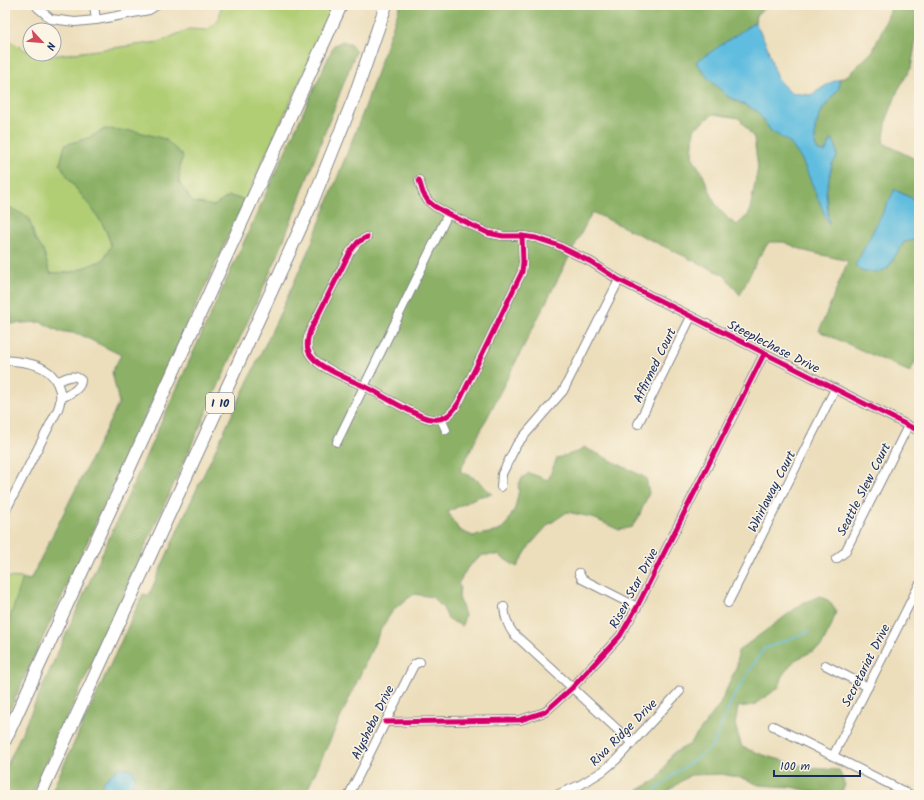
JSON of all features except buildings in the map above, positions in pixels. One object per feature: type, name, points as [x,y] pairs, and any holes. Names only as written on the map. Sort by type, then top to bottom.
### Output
[{"type":"highway","points":[[5,740],[341,5]]},
{"type":"highway","name":"I 10","points":[[40,795],[311,205],[354,98],[386,5]]},
{"type":"street","points":[[36,5],[51,19],[75,22],[96,20],[149,10],[157,5]]},
{"type":"street","points":[[94,5],[96,20]]},
{"type":"street","name":"Steeplechase Drive","points":[[419,180],[423,193],[428,201],[448,214],[488,233],[503,236],[536,238],[557,245],[591,262],[619,280],[691,317],[919,431]]},
{"type":"street","points":[[337,442],[448,214]]},
{"type":"street","points":[[367,237],[358,242],[350,252],[310,331],[307,341],[308,350],[317,362],[329,369],[419,415],[431,419],[441,419],[454,410],[459,402],[522,272],[522,236]]},
{"type":"street","points":[[501,487],[502,474],[517,444],[563,391],[619,280]]},
{"type":"street","name":"Affirmed Court","points":[[638,424],[691,317]]},
{"type":"street","name":"Risen Star Drive","points":[[385,722],[520,720],[545,712],[572,688],[620,636],[637,607],[764,354]]},
{"type":"street","points":[[5,360],[20,362],[47,370],[57,382],[60,390],[60,404],[56,413],[5,512]]},
{"type":"street","points":[[57,382],[72,376],[79,378],[81,382],[79,388],[60,399]]},
{"type":"street","name":"Whirlaway Court","points":[[728,603],[835,389]]},
{"type":"street","points":[[441,419],[446,430]]},
{"type":"street","name":"Seattle Slew Court","points":[[836,560],[845,552],[908,426]]},
{"type":"street","points":[[579,573],[582,579],[637,607]]},
{"type":"street","name":"Secretariat Drive","points":[[833,756],[919,585]]},
{"type":"street","points":[[504,607],[506,621],[513,633],[632,743]]},
{"type":"street","name":"Alysheba Drive","points":[[349,795],[413,667],[415,664],[420,662]]},
{"type":"street","points":[[825,664],[868,687]]},
{"type":"street","name":"Riva Ridge Drive","points":[[556,795],[580,786],[603,771],[616,760],[680,690]]},
{"type":"street","points":[[773,726],[912,795]]},
{"type":"green space","points":[[221,5],[335,5],[245,200],[229,196],[214,206],[192,202],[179,182],[180,164],[183,156],[105,129],[88,138],[65,145],[60,164],[105,229],[111,246],[103,260],[73,272],[50,273],[43,250],[35,239],[31,225],[5,205],[5,38],[22,48],[22,62],[62,62],[62,55],[159,42],[189,29],[207,30],[219,20]]},
{"type":"green space","points":[[400,5],[769,5],[756,15],[755,22],[696,63],[727,96],[757,111],[771,131],[789,141],[802,160],[829,223],[826,192],[832,164],[837,157],[836,146],[832,139],[824,153],[818,151],[815,145],[815,128],[822,110],[839,88],[839,79],[848,75],[873,51],[892,5],[919,5],[919,38],[915,45],[911,68],[898,90],[887,119],[883,143],[919,161],[919,202],[895,190],[887,269],[904,242],[919,239],[919,355],[910,372],[819,331],[848,261],[805,251],[784,242],[769,242],[758,258],[740,295],[724,275],[592,212],[460,471],[476,479],[492,494],[477,497],[448,512],[459,530],[473,536],[499,531],[508,522],[515,508],[519,490],[518,486],[522,478],[529,473],[548,480],[557,458],[580,451],[583,447],[646,478],[649,493],[639,516],[632,527],[619,530],[591,517],[567,512],[548,525],[530,545],[517,567],[498,555],[483,555],[468,567],[458,584],[460,586],[459,597],[465,615],[462,626],[448,619],[443,608],[432,597],[414,594],[394,609],[382,627],[305,795],[130,795],[135,776],[119,768],[104,781],[98,795],[50,795],[143,594],[149,595],[184,516],[282,309],[312,242],[364,110]],"holes":[[[713,114],[739,118],[754,138],[758,168],[749,214],[737,225],[728,219],[715,203],[703,175],[692,156],[694,129]]]},
{"type":"green space","points":[[343,41],[350,44],[356,51],[278,255],[32,795],[5,795],[5,770],[155,436],[334,45]]},
{"type":"green space","points":[[105,129],[135,131],[165,139],[183,156],[180,164],[179,182],[192,202],[214,206],[229,196],[245,200],[5,720],[5,627],[12,612],[23,578],[30,580],[119,403],[112,372],[121,355],[79,334],[59,331],[41,322],[5,324],[5,205],[28,217],[35,239],[43,250],[50,273],[73,272],[103,260],[111,246],[105,229],[95,213],[70,181],[60,164],[65,145],[88,138]]},
{"type":"green space","points":[[5,578],[23,578],[12,612],[5,627]]},
{"type":"green space","points":[[820,596],[829,601],[836,611],[831,627],[821,647],[795,660],[784,673],[779,687],[755,705],[738,707],[735,725],[742,747],[763,755],[810,768],[839,770],[845,785],[840,795],[830,795],[791,787],[759,785],[745,779],[722,774],[690,775],[663,795],[635,795],[638,790],[658,779],[673,753],[689,745],[720,704],[737,666],[738,651],[803,603]]},
{"type":"water","points":[[755,22],[767,46],[777,79],[791,93],[811,95],[839,79],[839,88],[822,110],[815,128],[815,145],[818,151],[825,152],[832,139],[836,146],[837,157],[832,164],[826,192],[829,225],[802,160],[789,142],[771,131],[757,111],[727,96],[708,78],[696,62]]},
{"type":"water","points":[[895,189],[919,202],[919,239],[904,242],[887,269],[877,272],[864,272],[855,266]]},
{"type":"water","points":[[119,768],[133,770],[135,776],[130,795],[98,795],[104,781]]},
{"type":"waterway","points":[[650,795],[676,773],[712,747],[734,696],[763,649],[810,631]]},
{"type":"cycle path","points":[[419,180],[423,193],[428,201],[448,214],[488,233],[503,236],[536,238],[557,245],[591,262],[619,280],[919,431]]},
{"type":"cycle path","points":[[367,237],[358,242],[350,252],[310,331],[307,341],[308,351],[317,362],[331,371],[426,418],[436,419],[449,415],[459,402],[522,272],[522,236]]},
{"type":"cycle path","points":[[385,722],[520,720],[545,712],[572,688],[620,636],[637,607],[764,354]]}]
